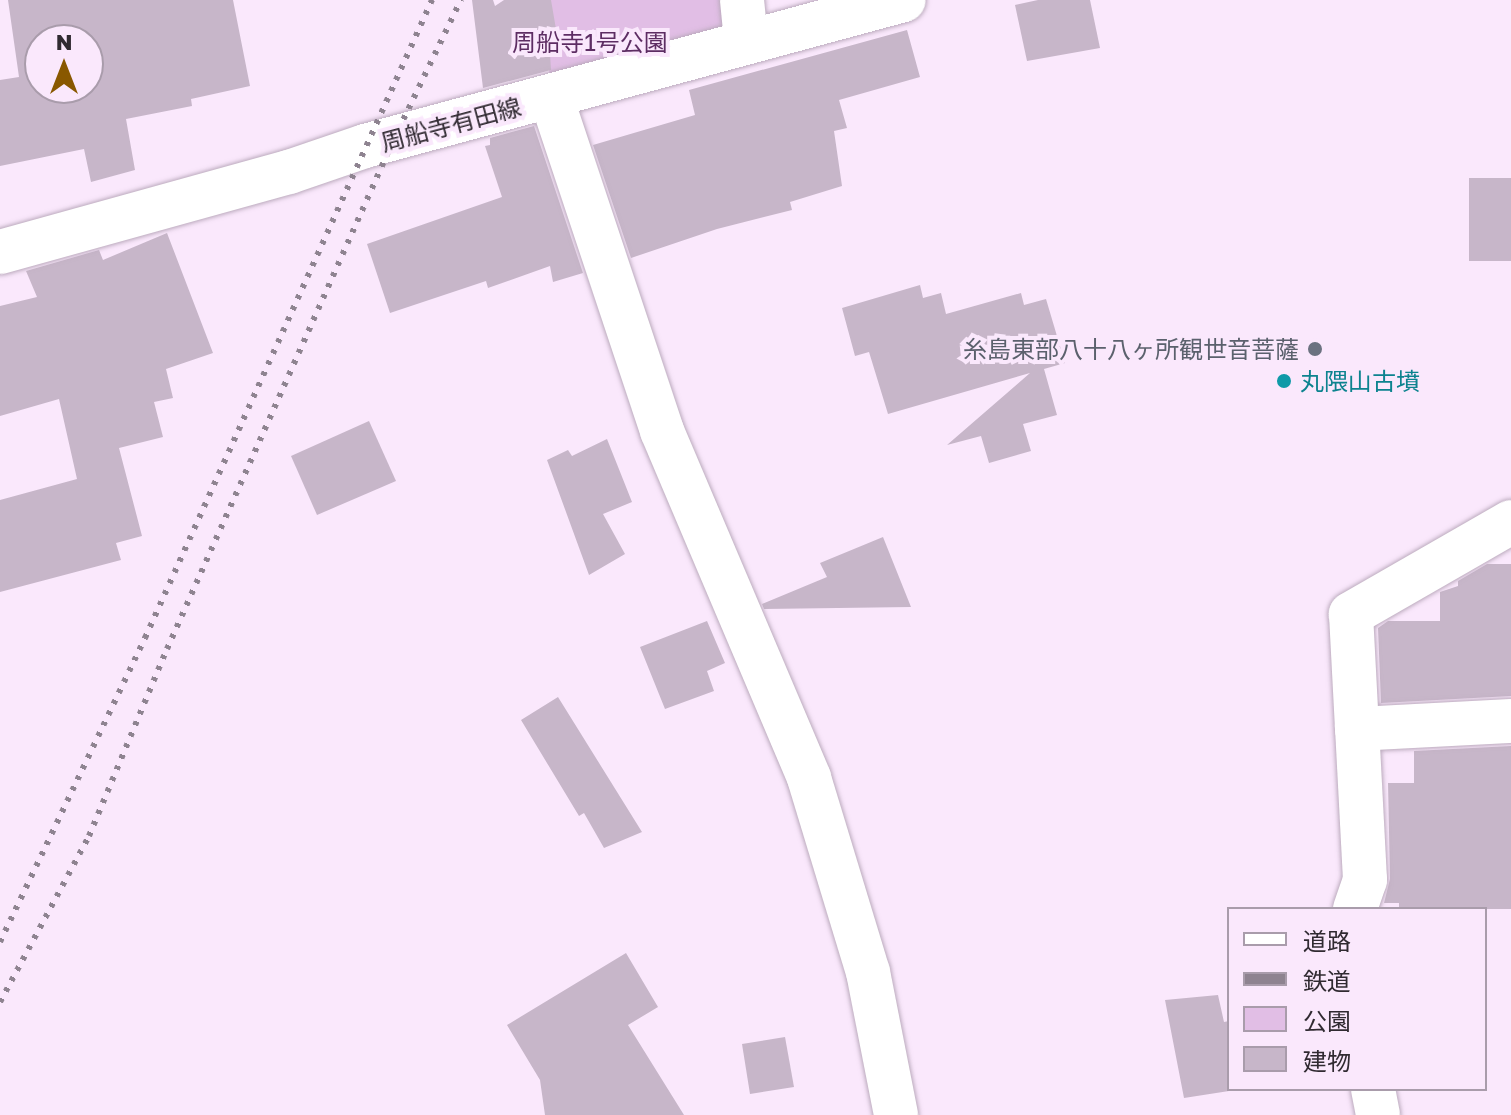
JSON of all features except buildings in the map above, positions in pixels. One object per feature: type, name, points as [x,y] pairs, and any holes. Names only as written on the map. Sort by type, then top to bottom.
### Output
[{"type":"street","name":"周船寺有田線","points":[[0,252],[289,172],[365,146],[551,97],[744,20],[904,0]]},
{"type":"street","points":[[551,97],[662,431],[809,778],[868,972],[896,1115]]},
{"type":"street","points":[[1356,907],[1365,880],[1351,614],[1511,522]]},
{"type":"street","points":[[1357,729],[1511,721]]},
{"type":"street","points":[[1373,1091],[1378,1115]]},
{"type":"green space","name":"周船寺1号公園","points":[[544,0],[742,0],[746,40],[551,97]]},
{"type":"railway","points":[[0,942],[145,638],[432,0]]},
{"type":"railway","points":[[0,1002],[89,836],[167,649],[393,141],[461,0]]},
{"type":"place","name":"糸島東部八十八ヶ所観世音菩薩","points":[[1315,349]]},
{"type":"place","name":"丸隈山古墳","points":[[1284,381]]}]
